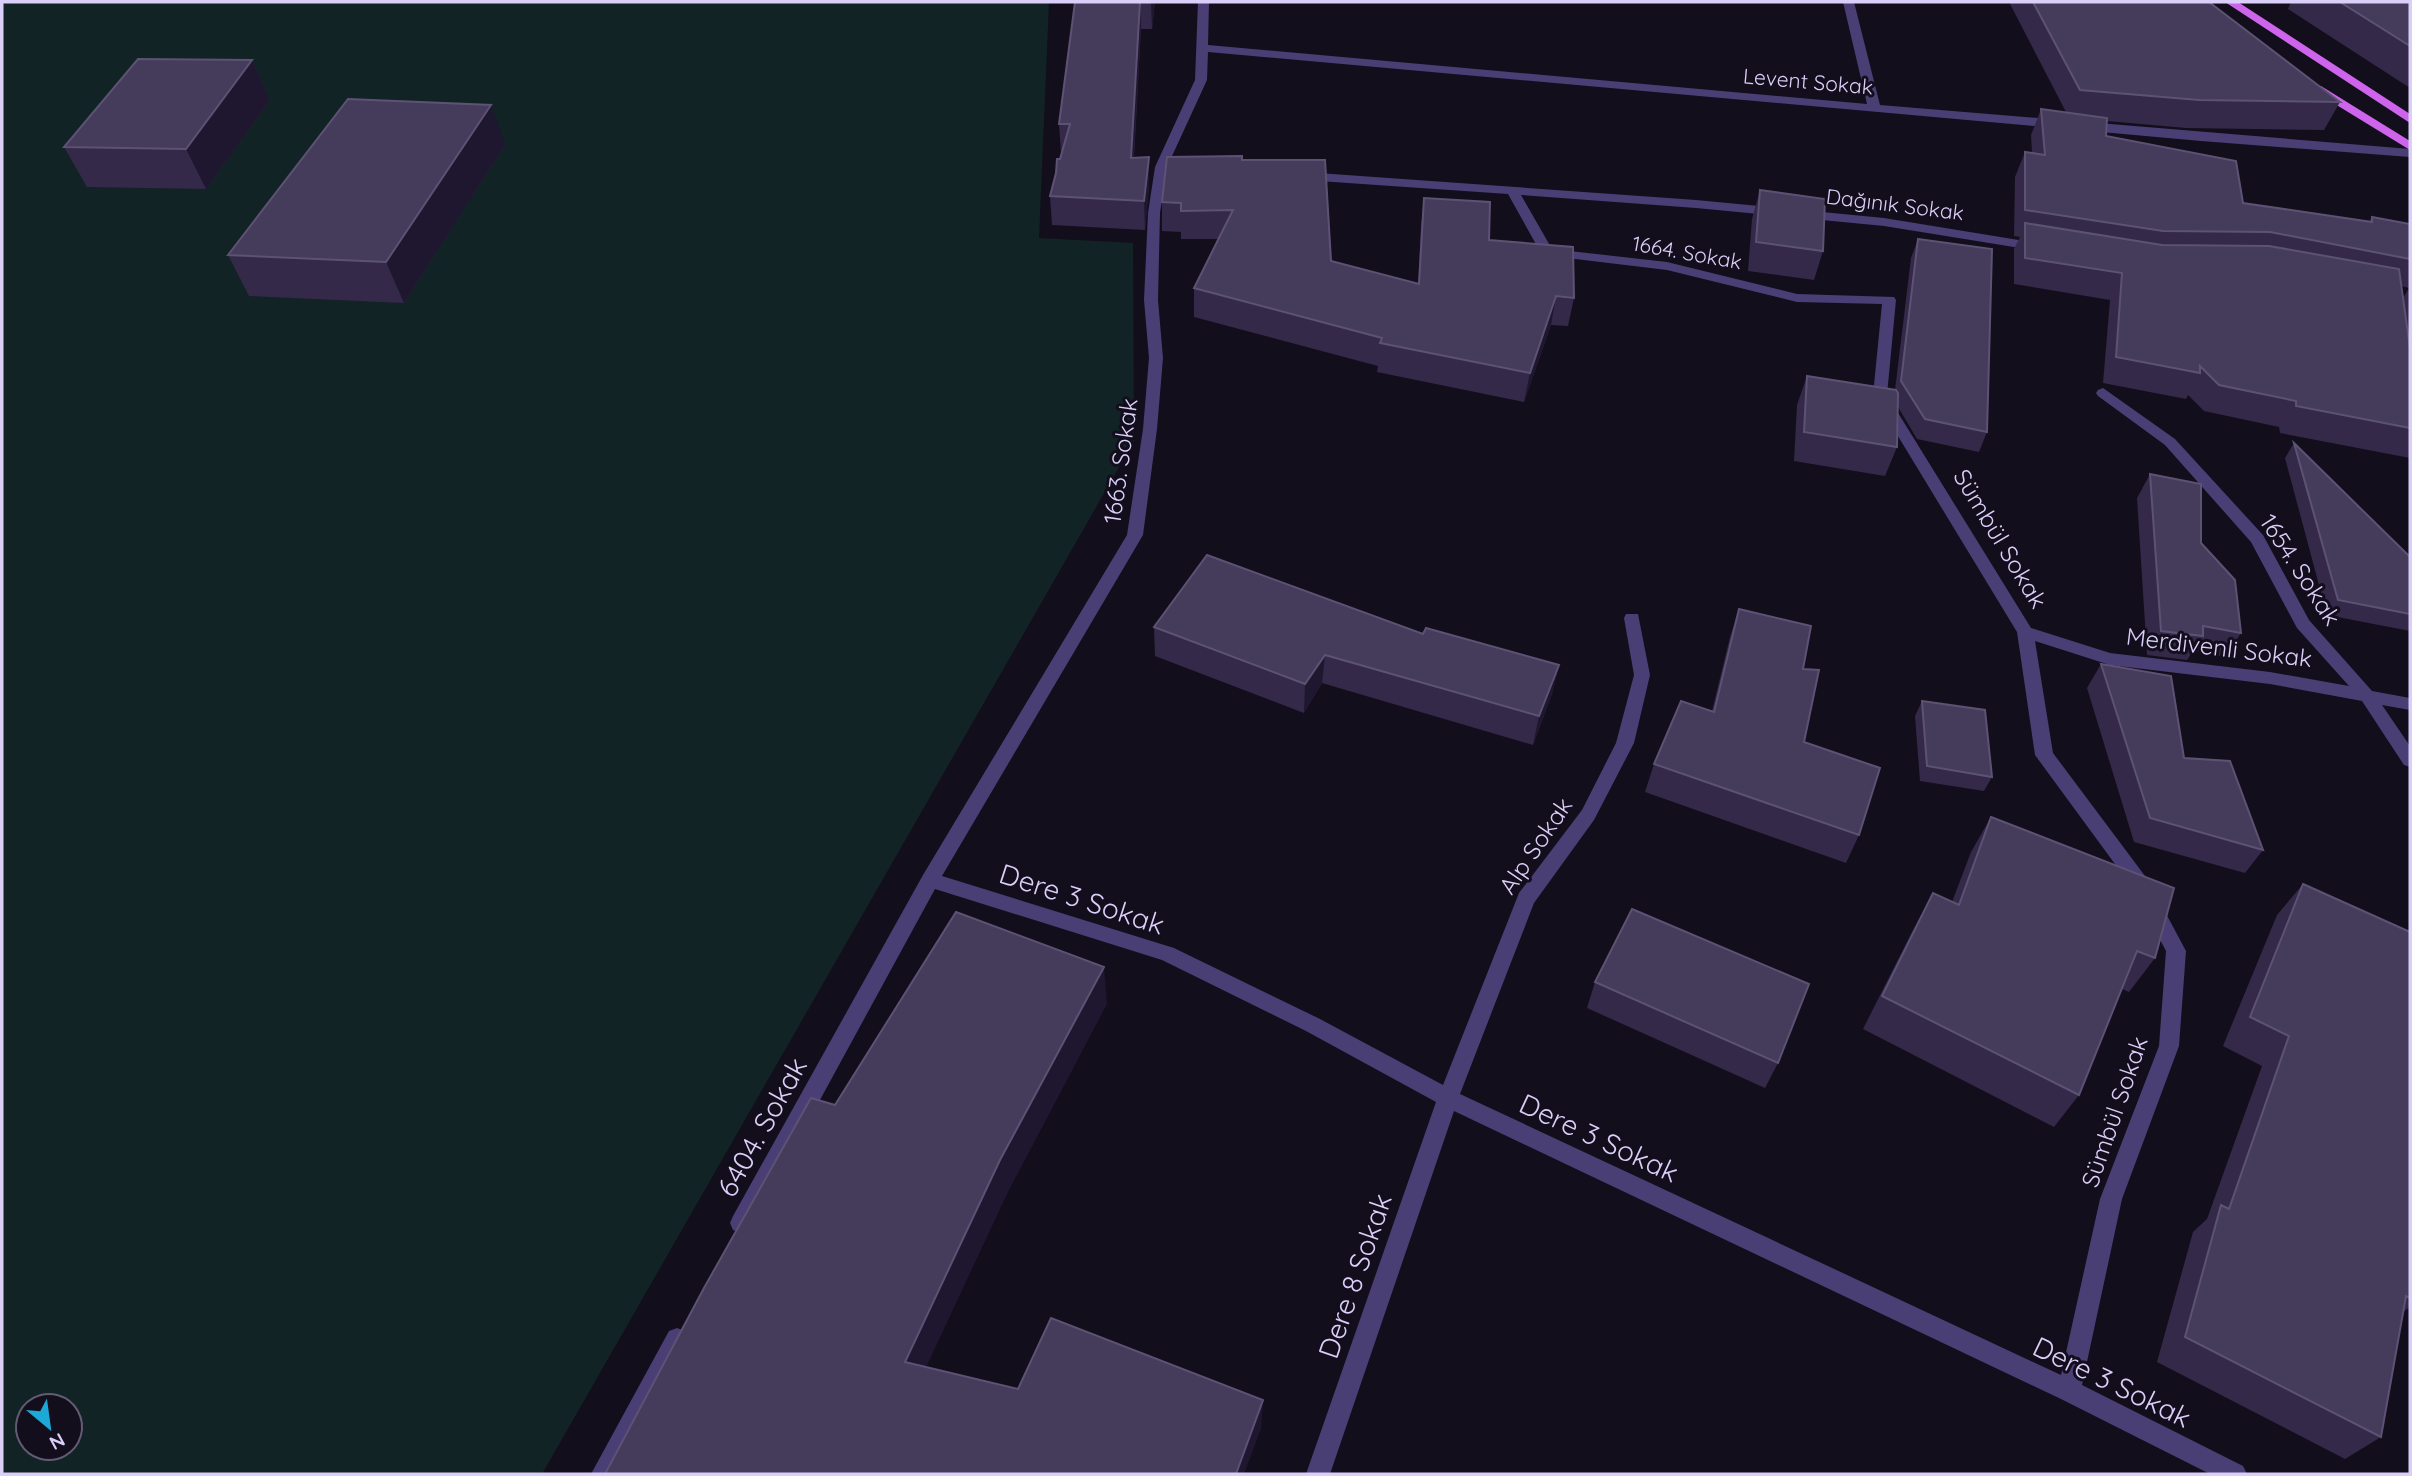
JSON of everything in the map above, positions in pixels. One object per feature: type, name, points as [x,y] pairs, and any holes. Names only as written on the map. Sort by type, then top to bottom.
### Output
[{"type":"main road","points":[[2231,2],[2410,119]]},
{"type":"main road","points":[[2306,81],[2410,146]]},
{"type":"street","name":"1663. Sokak","points":[[930,880],[1135,534],[1150,429],[1156,358],[1151,300],[1154,213],[1168,167],[1201,80],[1203,2]]},
{"type":"street","points":[[1849,2],[1874,106]]},
{"type":"street","name":"Levent Sokak","points":[[1202,48],[2201,137],[2410,153]]},
{"type":"street","name":"Dağınık Sokak","points":[[1296,176],[1513,190],[1884,222],[2057,250]]},
{"type":"street","name":"1664. Sokak","points":[[1513,190],[1547,252],[1667,266],[1797,298],[1889,300]]},
{"type":"street","name":"Sümbül Sokak","points":[[1889,300],[1880,395],[2025,632],[2044,755],[2141,885],[2176,951],[2169,1046],[2111,1199],[2069,1391]]},
{"type":"street","name":"1654. Sokak","points":[[2103,393],[2170,442],[2257,539],[2303,624],[2365,693],[2410,760]]},
{"type":"street","name":"Alp Sokak","points":[[1448,1098],[1526,899],[1588,815],[1625,743],[1642,675],[1632,618]]},
{"type":"street","name":"Merdivenli Sokak","points":[[2025,632],[2110,659],[2270,678],[2365,693],[2410,704]]},
{"type":"street","name":"Dere 3 Sokak","points":[[930,880],[1167,954],[1313,1025],[1448,1098],[2069,1391],[2235,1474]]},
{"type":"street","name":"6404. Sokak","points":[[729,1244],[930,880]]},
{"type":"street","name":"Dere 8 Sokak","points":[[1318,1474],[1448,1098]]},
{"type":"street","points":[[603,1474],[690,1317]]},
{"type":"shaded area","points":[[2,2],[1049,2],[1039,238],[1133,243],[1134,441],[542,1474],[2,1474]]},
{"type":"building","points":[[1075,2],[1140,2],[1131,158],[1149,157],[1144,201],[1050,196],[1057,159],[1060,159],[1070,124],[1059,124]]},
{"type":"building","points":[[2033,2],[2209,2],[2340,102],[2199,100],[2080,90]]},
{"type":"building","points":[[2340,2],[2410,2],[2410,46]]},
{"type":"building","points":[[138,59],[252,60],[186,149],[64,147]]},
{"type":"building","points":[[348,99],[491,105],[386,262],[228,255]]},
{"type":"building","points":[[2041,109],[2107,118],[2106,136],[2236,161],[2243,203],[2372,222],[2372,217],[2410,224],[2410,259],[2270,232],[2163,231],[2025,210],[2025,152],[2045,155]]},
{"type":"building","points":[[1242,156],[1242,160],[1325,160],[1331,261],[1419,284],[1424,198],[1490,202],[1489,240],[1573,247],[1574,298],[1556,296],[1530,373],[1380,343],[1382,338],[1194,288],[1233,210],[1181,211],[1181,203],[1162,202],[1167,157]]},
{"type":"building","points":[[1760,190],[1825,199],[1823,251],[1756,242]]},
{"type":"building","points":[[2025,223],[2162,245],[2269,246],[2399,269],[2410,348],[2410,428],[2296,406],[2296,401],[2219,385],[2200,366],[2200,373],[2116,357],[2122,273],[2025,258]]},
{"type":"building","points":[[1918,239],[1992,249],[1987,432],[1925,419],[1901,381]]},
{"type":"building","points":[[1807,376],[1896,390],[1897,447],[1804,432]]},
{"type":"building","points":[[2294,443],[2410,557],[2410,614],[2338,600]]},
{"type":"building","points":[[2150,474],[2201,484],[2201,543],[2235,580],[2241,633],[2203,626],[2203,636],[2161,631]]},
{"type":"building","points":[[1207,555],[1423,634],[1426,628],[1559,665],[1539,716],[1325,655],[1305,684],[1154,627]]},
{"type":"building","points":[[1739,609],[1811,626],[1803,669],[1819,670],[1804,742],[1880,768],[1859,835],[1654,764],[1681,701],[1714,712]]},
{"type":"building","points":[[2101,664],[2171,676],[2184,758],[2230,761],[2263,850],[2150,818]]},
{"type":"building","points":[[1922,701],[1985,710],[1992,777],[1927,766]]},
{"type":"building","points":[[1991,817],[2174,888],[2155,958],[2137,951],[2079,1095],[1882,996],[1933,893],[1959,905]]},
{"type":"building","points":[[2303,884],[2410,932],[2410,1298],[2406,1296],[2381,1437],[2185,1337],[2221,1205],[2229,1209],[2289,1036],[2250,1017]]},
{"type":"building","points":[[1632,909],[1809,984],[1778,1063],[1595,982]]},
{"type":"building","points":[[956,912],[1104,967],[1000,1160],[905,1362],[1018,1389],[1051,1318],[1263,1400],[1236,1474],[605,1474],[704,1288],[811,1098],[835,1105]]}]
